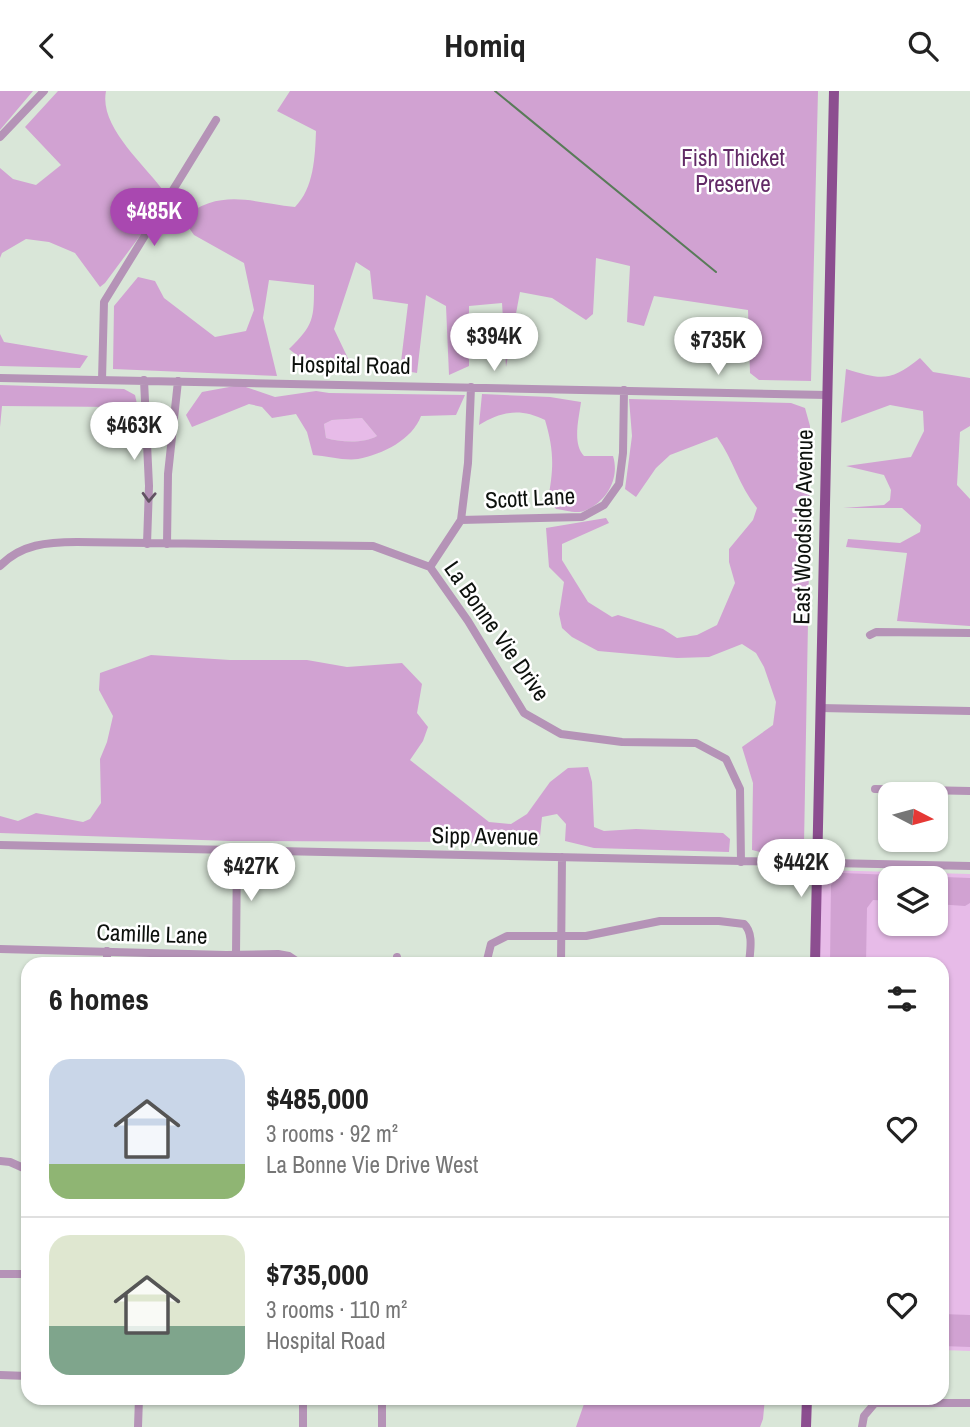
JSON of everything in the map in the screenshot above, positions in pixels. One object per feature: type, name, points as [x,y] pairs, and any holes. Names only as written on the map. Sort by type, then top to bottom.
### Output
[{"type":"main road","name":"East Woodside Avenue","points":[[815,957],[834,91]]},
{"type":"main road","points":[[806,1427],[807,1405]]},
{"type":"street","points":[[0,137],[44,91]]},
{"type":"street","points":[[102,380],[104,302],[216,120]]},
{"type":"street","name":"Hospital Road","points":[[0,377],[827,395]]},
{"type":"street","points":[[144,380],[149,486],[147,544]]},
{"type":"street","points":[[167,544],[168,474],[178,381]]},
{"type":"street","points":[[430,567],[461,520],[468,463],[471,387]]},
{"type":"street","name":"Scott Lane","points":[[461,520],[582,517],[604,505],[618,484],[623,453],[624,390]]},
{"type":"street","name":"La Bonne Vie Drive","points":[[0,566],[24,548],[51,542],[373,546],[430,567],[468,621],[524,713],[561,734],[622,742],[696,743],[726,759],[740,789],[741,862]]},
{"type":"street","points":[[870,635],[876,632],[970,633]]},
{"type":"street","points":[[820,708],[970,712]]},
{"type":"street","points":[[875,789],[970,791]]},
{"type":"street","name":"Sipp Avenue","points":[[0,845],[970,866]]},
{"type":"street","points":[[236,955],[237,850]]},
{"type":"street","points":[[561,957],[562,857]]},
{"type":"street","points":[[488,957],[491,944],[507,936],[586,936],[660,921],[744,924],[750,931],[749,957]]},
{"type":"street","name":"Camille Lane","points":[[0,949],[107,951],[186,957]]},
{"type":"street","points":[[107,951],[107,957]]},
{"type":"street","name":"Camille Lane","points":[[232,957],[278,954],[290,957]]},
{"type":"street","points":[[0,1161],[21,1167]]},
{"type":"street","points":[[0,1274],[21,1275]]},
{"type":"street","points":[[0,1375],[21,1376]]},
{"type":"street","points":[[949,1403],[970,1403]]},
{"type":"street","points":[[138,1427],[139,1405]]},
{"type":"street","points":[[303,1405],[303,1427]]},
{"type":"street","points":[[382,1427],[383,1405]]},
{"type":"street","points":[[862,1427],[864,1416],[873,1405]]},
{"type":"shaded area","points":[[362,418],[377,436],[352,441],[326,438],[324,424],[332,420]]},
{"type":"shaded area","points":[[821,870],[878,872],[878,936],[948,936],[948,873],[970,874],[970,1351],[949,1350],[949,957],[819,957]]},
{"type":"green space","points":[[0,91],[33,91],[0,130]]},
{"type":"green space","points":[[58,91],[106,91],[109,117],[115,130],[162,189],[151,221],[100,287],[75,253],[49,242],[26,239],[2,253],[0,258],[0,168],[13,179],[36,185],[61,165],[25,127]]},
{"type":"green space","name":"Fish Thicket Preserve","points":[[290,91],[818,91],[811,381],[759,380],[750,373],[748,310],[654,296],[644,326],[627,322],[630,266],[596,258],[593,314],[586,320],[552,298],[520,292],[506,367],[502,303],[469,306],[469,366],[449,375],[446,306],[426,295],[417,373],[400,370],[408,304],[373,299],[370,271],[356,262],[334,329],[354,371],[322,375],[289,349],[311,320],[314,285],[269,280],[263,318],[277,376],[113,369],[114,306],[138,277],[155,281],[164,298],[215,337],[246,331],[254,310],[244,263],[194,235],[182,218],[196,209],[223,200],[250,200],[295,207],[310,181],[316,131],[277,111]]},
{"type":"green space","points":[[0,334],[4,342],[88,356],[80,368],[0,366]]},
{"type":"green space","points":[[920,358],[933,372],[970,378],[970,426],[960,432],[957,485],[970,499],[970,626],[897,621],[907,553],[846,547],[848,539],[900,543],[920,532],[921,525],[902,508],[843,508],[884,505],[890,500],[891,490],[884,475],[846,466],[911,457],[924,431],[923,411],[890,405],[841,423],[846,369],[885,377],[901,371]]},
{"type":"green space","points":[[0,385],[124,389],[135,395],[139,413],[139,438],[130,439],[116,407],[2,406],[0,427]]},
{"type":"green space","points":[[240,385],[275,397],[316,391],[465,395],[456,415],[421,416],[411,432],[396,445],[368,457],[342,459],[313,455],[307,432],[296,414],[272,418],[262,407],[249,404],[192,427],[186,415],[202,392]],"holes":[[[362,418],[377,436],[358,441],[326,438],[324,424],[332,420]]]},
{"type":"green space","points":[[482,394],[550,397],[581,402],[577,431],[580,451],[584,456],[613,456],[615,464],[613,481],[599,502],[581,512],[556,509],[548,499],[552,459],[545,420],[528,414],[511,413],[479,425]]},
{"type":"green space","points":[[629,399],[791,403],[805,408],[810,426],[804,845],[793,854],[780,856],[752,850],[753,783],[742,747],[773,725],[776,702],[764,667],[756,653],[742,644],[709,657],[677,658],[598,651],[572,637],[562,628],[559,614],[564,582],[549,567],[546,528],[606,518],[609,523],[562,544],[562,560],[588,602],[612,617],[618,615],[663,629],[677,638],[697,635],[717,625],[735,583],[729,562],[729,549],[753,520],[757,508],[745,491],[717,437],[670,455],[656,468],[636,497],[625,489],[632,436]]},
{"type":"green space","points":[[151,655],[230,660],[307,660],[347,667],[402,663],[422,684],[417,713],[428,727],[423,741],[410,760],[489,822],[511,824],[527,814],[550,782],[568,768],[588,767],[592,782],[594,827],[604,831],[636,829],[723,833],[730,839],[729,852],[594,848],[565,841],[566,824],[557,814],[542,817],[539,846],[464,842],[230,841],[0,833],[0,816],[18,821],[36,813],[83,822],[90,819],[101,803],[100,759],[113,716],[99,690],[100,673]]},
{"type":"green space","points":[[842,873],[878,874],[878,900],[873,900],[867,908],[866,957],[830,957],[831,885]]},
{"type":"green space","points":[[948,877],[970,878],[970,903],[965,906],[948,905]]},
{"type":"green space","points":[[949,1314],[970,1315],[970,1347],[949,1346]]},
{"type":"green space","points":[[584,1405],[764,1405],[760,1427],[576,1427]]},
{"type":"waterway","points":[[495,91],[716,272]]}]
